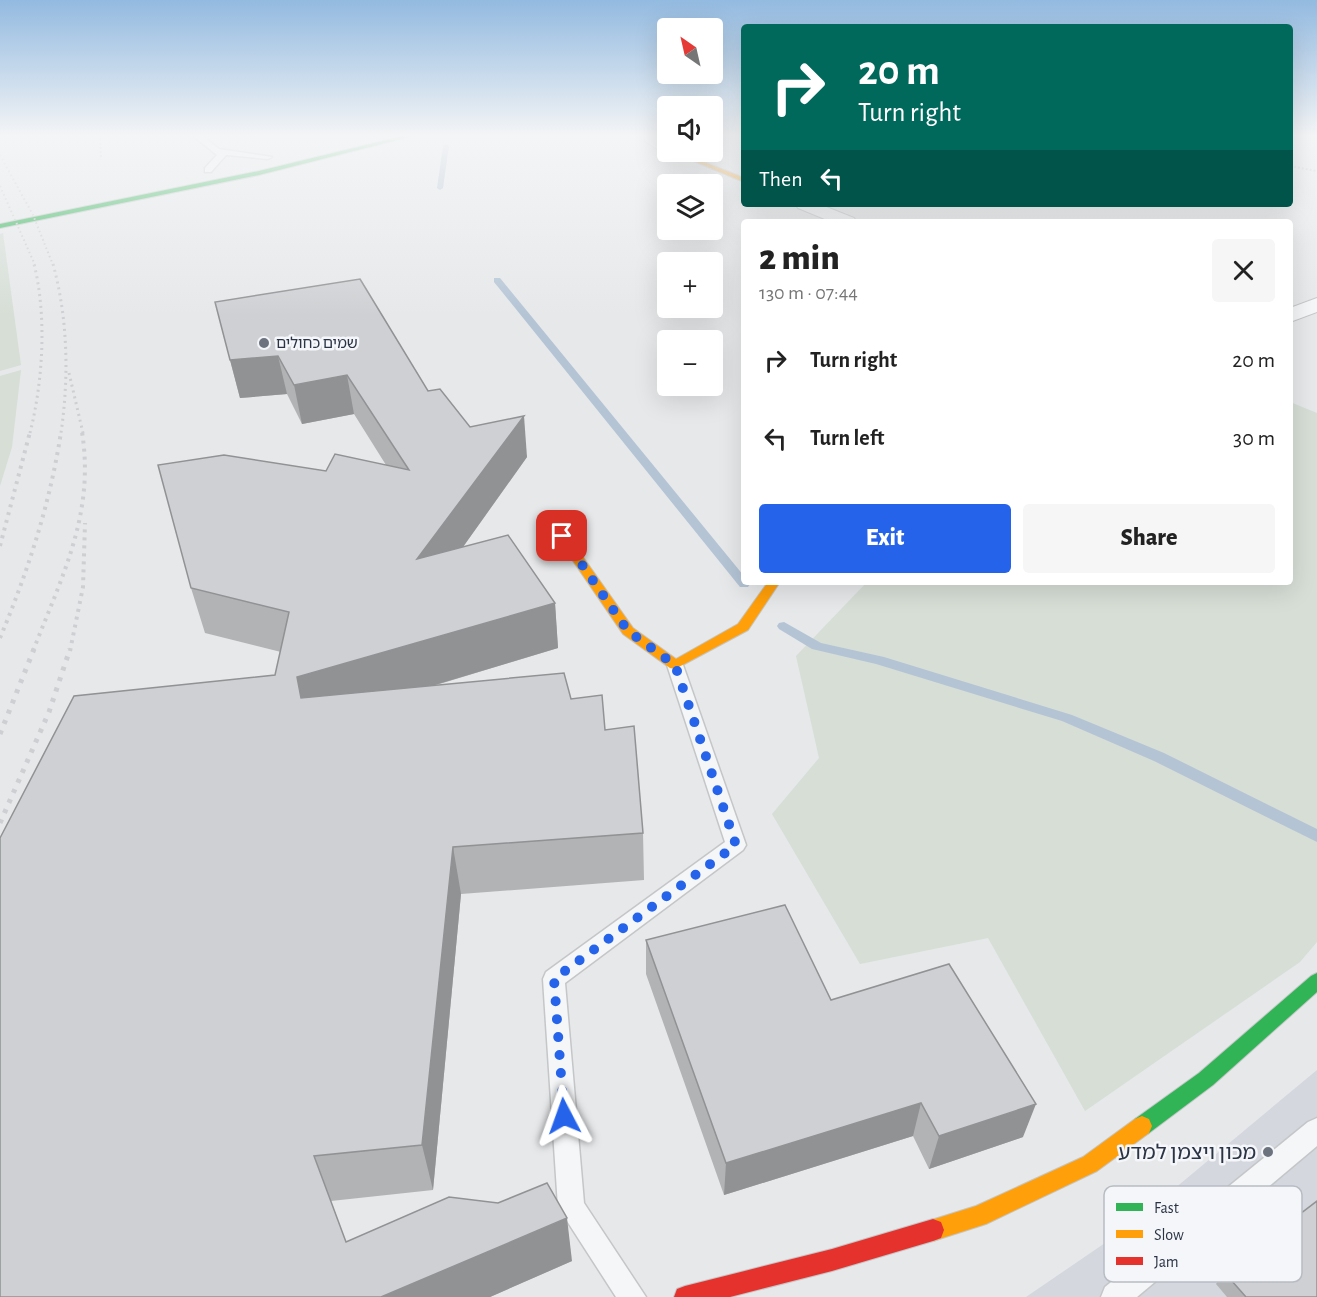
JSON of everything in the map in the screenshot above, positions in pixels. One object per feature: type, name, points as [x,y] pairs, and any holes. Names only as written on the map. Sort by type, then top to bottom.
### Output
[{"type":"main road","points":[[0,212],[82,196]]},
{"type":"main road","points":[[0,226],[151,196]]},
{"type":"main road","points":[[562,536],[628,631],[675,665],[743,627],[772,585]]},
{"type":"main road","points":[[685,1297],[831,1260],[978,1216],[1090,1164],[1206,1079],[1317,981]]},
{"type":"street","points":[[811,207],[841,219]]},
{"type":"street","points":[[1293,315],[1317,304]]},
{"type":"lane","points":[[632,1297],[571,1208],[554,979],[736,845],[675,665]]},
{"type":"lane","points":[[1249,1186],[1317,1130]]},
{"type":"lane","points":[[1115,1297],[1133,1282]]},
{"type":"shaded area","points":[[3,233],[21,365],[0,371],[0,234]]},
{"type":"shaded area","points":[[21,370],[12,447],[0,486],[0,376]]},
{"type":"shaded area","points":[[1293,403],[1317,413],[1317,942],[1300,962],[1085,1111],[988,938],[860,964],[772,814],[819,758],[796,656],[864,585],[1293,585]]},
{"type":"shaded area","points":[[1317,1070],[1317,1297],[1026,1297],[1104,1244],[1104,1282],[1302,1282],[1302,1186],[1178,1186]]},
{"type":"building","points":[[360,279],[428,391],[440,389],[470,427],[524,416],[417,559],[508,535],[555,603],[297,677],[301,698],[564,673],[571,699],[602,695],[605,730],[634,726],[643,833],[453,847],[422,1145],[314,1156],[346,1242],[449,1197],[498,1203],[547,1183],[567,1218],[381,1297],[0,1297],[0,838],[74,696],[275,675],[289,612],[191,588],[158,465],[224,455],[326,471],[335,454],[409,470],[347,375],[294,385],[278,356],[230,360],[215,302]]},
{"type":"building","points":[[785,905],[831,1000],[949,964],[1036,1104],[939,1136],[921,1103],[726,1163],[646,940]]},
{"type":"building","points":[[1317,1201],[1317,1297],[1246,1297],[1233,1282],[1302,1282],[1302,1212]]},
{"type":"waterway","points":[[497,280],[741,580]]},
{"type":"waterway","points":[[784,626],[817,646],[879,660],[1067,718],[1159,757],[1317,836]]},
{"type":"railway","points":[[4,196],[35,265]]},
{"type":"railway","points":[[22,196],[33,215],[53,265]]},
{"type":"railway","points":[[30,433],[38,392],[42,348],[41,305],[34,264]]},
{"type":"railway","points":[[53,264],[62,306],[66,348],[61,433]]},
{"type":"railway","points":[[69,373],[83,433]]},
{"type":"railway","points":[[0,546],[30,432]]},
{"type":"railway","points":[[0,638],[37,537],[51,485],[61,432]]},
{"type":"railway","points":[[33,651],[65,570],[80,518],[85,462],[82,432]]},
{"type":"railway","points":[[70,651],[83,587],[85,523]]},
{"type":"railway","points":[[0,734],[34,649]]},
{"type":"railway","points":[[0,823],[49,712],[70,649]]},
{"type":"traffic: fast","points":[[0,226],[149,196]]},
{"type":"traffic: fast","points":[[1142,1126],[1206,1079],[1317,981]]},
{"type":"traffic: slow","points":[[562,536],[628,631],[675,665],[743,627],[772,585]]},
{"type":"traffic: slow","points":[[933,1230],[978,1216],[1090,1164],[1142,1126]]},
{"type":"traffic: jam","points":[[685,1297],[832,1260],[933,1230]]},
{"type":"place","name":"שמים כחולים","points":[[264,343]]},
{"type":"place","name":"מכון ויצמן למדע","points":[[1268,1152]]},
{"type":"route","points":[[562,536],[628,631],[675,665],[736,845],[554,979],[564,1116]]}]
